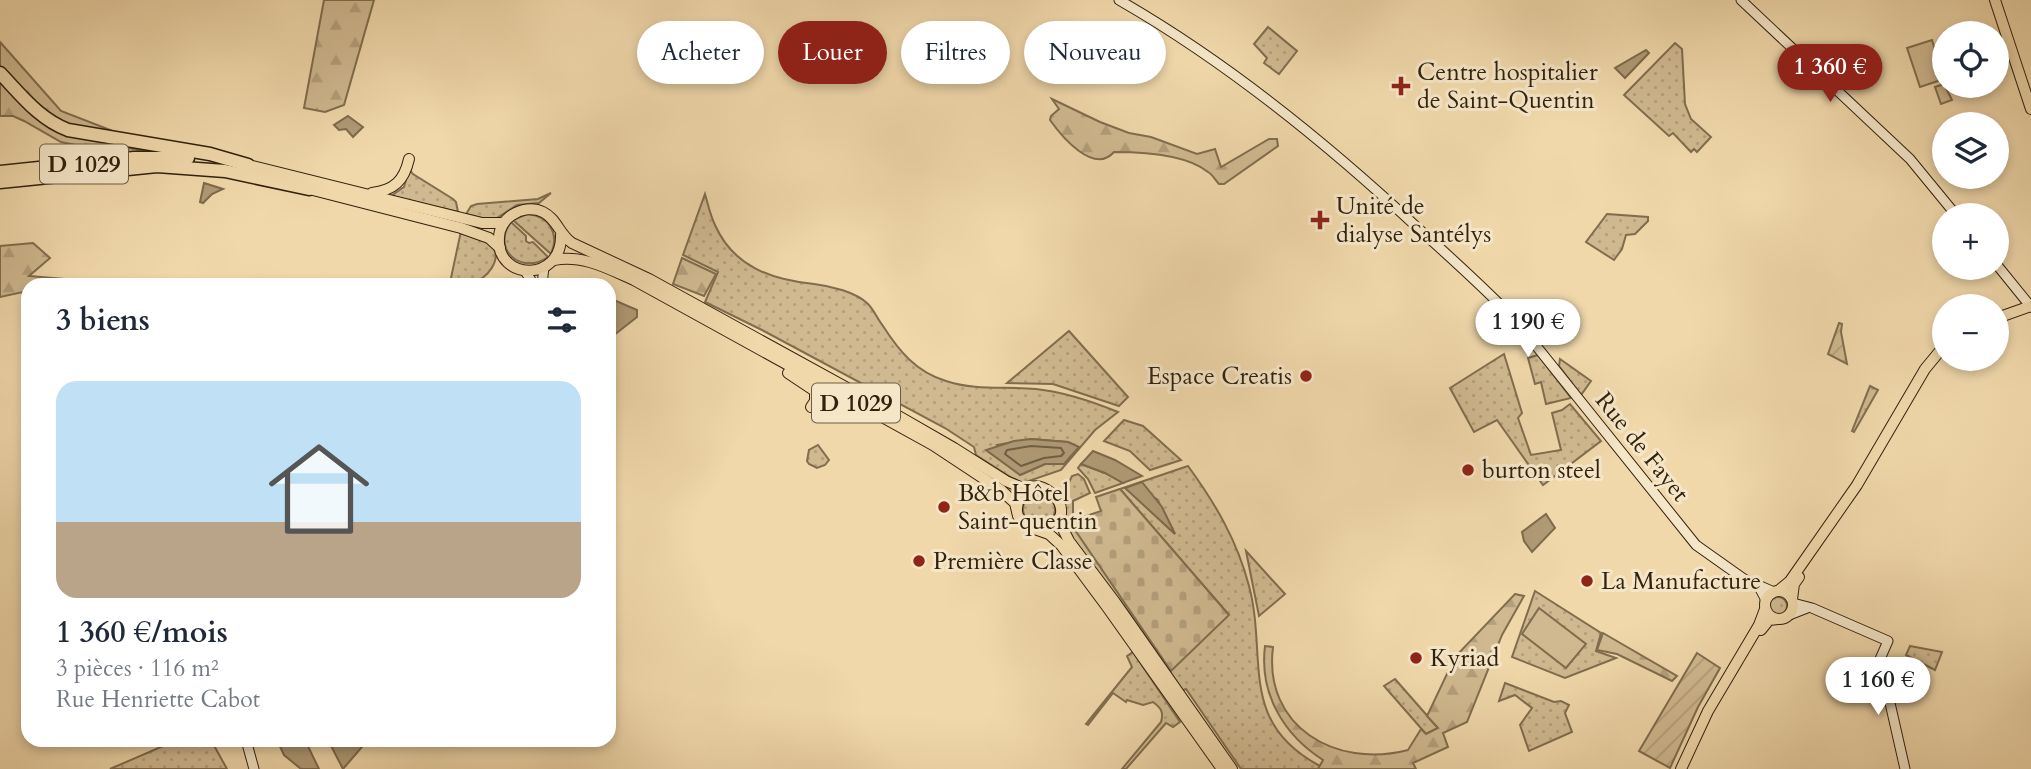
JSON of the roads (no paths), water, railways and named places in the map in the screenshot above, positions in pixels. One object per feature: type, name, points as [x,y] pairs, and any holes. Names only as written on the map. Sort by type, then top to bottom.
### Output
[{"type":"highway","points":[[0,74],[36,111],[68,130],[210,154],[248,165]]},
{"type":"highway","name":"D 1029","points":[[0,172],[168,157],[248,165]]},
{"type":"highway","name":"D 1029","points":[[0,182],[158,166],[225,171],[309,189]]},
{"type":"main road","name":"Rue de Fayet","points":[[1119,0],[1230,71],[1300,125],[1466,271],[1517,322],[1696,545],[1771,598]]},
{"type":"main road","points":[[1741,0],[1910,159],[1946,203]]},
{"type":"main road","points":[[1995,0],[2031,108]]},
{"type":"main road","points":[[248,165],[365,194],[396,186],[403,178],[409,159]]},
{"type":"main road","name":"D 1029","points":[[309,189],[462,223],[504,223]]},
{"type":"main road","name":"D 1029","points":[[365,194],[450,220]]},
{"type":"main road","points":[[525,271],[544,267],[554,260],[560,246],[561,235],[554,220],[538,210],[519,211],[504,223],[499,237],[500,247],[509,263],[525,271],[530,278]]},
{"type":"main road","name":"D 1029","points":[[462,223],[500,247]]},
{"type":"main road","name":"D 1029","points":[[561,235],[572,243],[649,279],[900,417],[1006,481],[1027,490]]},
{"type":"main road","name":"D 1029","points":[[554,260],[579,259],[613,271],[711,323],[933,445],[1001,490],[1017,508]]},
{"type":"main road","points":[[543,278],[544,267]]},
{"type":"main road","points":[[2009,279],[2031,306]]},
{"type":"main road","points":[[2009,309],[2031,306]]},
{"type":"main road","points":[[2009,314],[2031,306]]},
{"type":"main road","points":[[711,323],[813,388],[815,410],[827,401],[838,401],[933,445]]},
{"type":"main road","points":[[1684,769],[1708,711],[1759,625],[1771,598],[1790,581],[1857,485],[1932,361]]},
{"type":"main road","points":[[1789,615],[1794,584],[1860,488],[1932,368]]},
{"type":"main road","points":[[1222,769],[1061,545],[1049,534],[1026,526],[1018,516],[1019,498],[1027,490],[1040,487],[1055,494],[1060,504],[1058,519],[1069,541],[1233,769]]},
{"type":"main road","points":[[1041,530],[1049,528],[1058,519]]},
{"type":"main road","points":[[1771,598],[1786,593],[1792,601],[1888,641],[1880,659],[1905,769]]},
{"type":"main road","points":[[1771,598],[1770,616],[1778,619]]},
{"type":"main road","points":[[1684,769],[1759,632],[1769,620],[1807,608]]},
{"type":"main road","points":[[248,747],[254,769]]},
{"type":"water","points":[[1646,50],[1649,53],[1625,78],[1615,68]]},
{"type":"water","points":[[348,116],[363,127],[353,137],[346,129],[339,130],[334,125]]},
{"type":"water","points":[[204,183],[223,189],[212,194],[203,203],[200,202]]},
{"type":"water","points":[[616,301],[637,310],[637,317],[616,334]]},
{"type":"water","points":[[1031,439],[1068,442],[1079,447],[1064,464],[1045,464],[1020,475],[986,450]]},
{"type":"water","points":[[1093,451],[1142,476],[1123,483],[1081,464]]},
{"type":"water","points":[[1142,482],[1162,507],[1175,534],[1125,488]]},
{"type":"water","points":[[1546,514],[1555,528],[1532,552],[1524,541],[1522,532]]},
{"type":"water","points":[[280,747],[308,747],[319,769],[301,769],[284,755]]},
{"type":"water","points":[[332,747],[362,747],[343,769]]},
{"type":"place","name":"Centre hospitalier de Saint-Quentin","points":[[1401,86]]},
{"type":"place","name":"Unité de dialyse Santélys","points":[[1320,220]]},
{"type":"place","name":"Espace Creatis","points":[[1306,376]]},
{"type":"place","name":"burton steel","points":[[1468,470]]},
{"type":"place","name":"B&b Hôtel Saint-quentin","points":[[944,507]]},
{"type":"place","name":"Première Classe","points":[[919,561]]},
{"type":"place","name":"La Manufacture","points":[[1587,581]]},
{"type":"place","name":"Kyriad","points":[[1416,658]]}]
